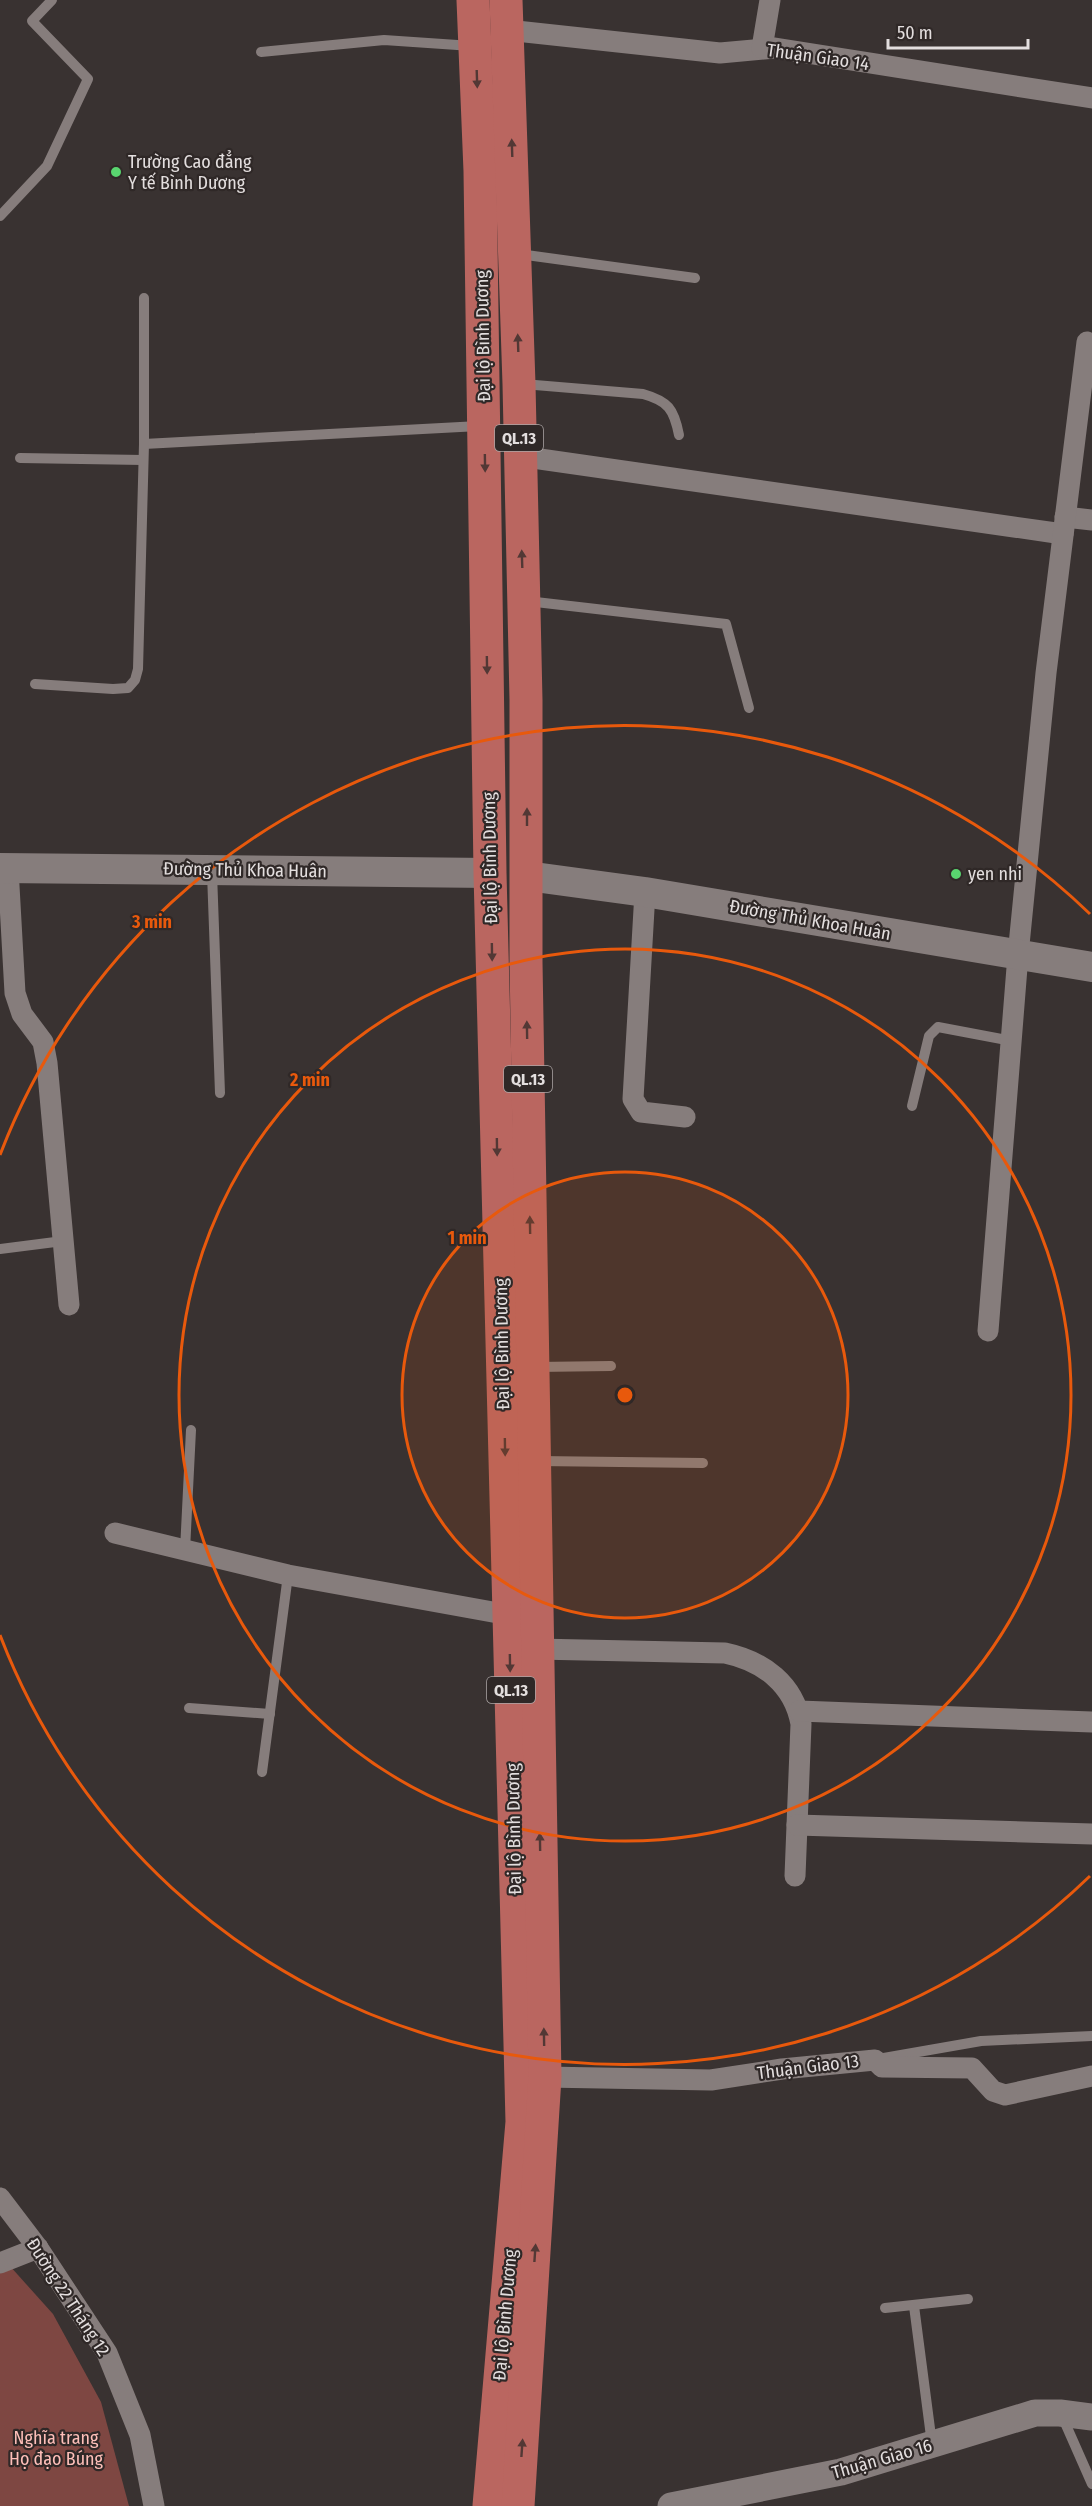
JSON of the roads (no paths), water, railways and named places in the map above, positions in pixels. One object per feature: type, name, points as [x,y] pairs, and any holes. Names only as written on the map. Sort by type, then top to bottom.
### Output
[{"type":"highway","name":"Đại lộ Bình Dương","points":[[473,0],[480,171],[485,426],[490,873],[522,2122],[489,2506]]},
{"type":"highway","name":"Đại lộ Bình Dương","points":[[507,15],[519,384],[528,876],[526,962],[544,2077],[518,2506]]},
{"type":"highway","points":[[490,873],[528,876]]},
{"type":"main road","name":"Đường Thủ Khoa Huân","points":[[4,868],[490,873]]},
{"type":"main road","name":"Đường Thủ Khoa Huân","points":[[528,876],[645,892],[1092,967]]},
{"type":"street","points":[[762,48],[770,0]]},
{"type":"street","name":"Thuận Giao 14","points":[[507,15],[720,53],[775,48],[1092,98]]},
{"type":"street","points":[[988,1331],[1018,955],[1046,673],[1087,342]]},
{"type":"street","points":[[519,456],[1064,525],[1092,520]]},
{"type":"street","points":[[4,868],[15,993],[22,1014],[43,1042],[47,1063],[69,1305]]},
{"type":"street","points":[[645,892],[633,1098],[641,1112],[685,1117]]},
{"type":"street","points":[[115,1533],[288,1575],[509,1615]]},
{"type":"street","points":[[536,1649],[725,1653],[739,1656],[765,1668],[775,1676],[792,1695],[799,1711],[801,1724],[795,1876]]},
{"type":"street","points":[[799,1711],[1092,1722]]},
{"type":"street","points":[[797,1825],[1092,1834]]},
{"type":"street","name":"Thuận Giao 13","points":[[544,2077],[711,2080],[875,2060],[882,2067],[972,2068],[993,2091],[1005,2096],[1092,2076]]},
{"type":"street","name":"Đường 22 Tháng 12","points":[[0,2199],[38,2248],[107,2353],[140,2435],[154,2506]]},
{"type":"street","points":[[0,2264],[38,2248]]},
{"type":"street","name":"Thuận Giao 16","points":[[678,2505],[841,2472],[1035,2413],[1092,2417]]},
{"type":"lane","points":[[0,216],[47,166],[88,79],[32,21],[52,0]]},
{"type":"lane","points":[[261,52],[384,40],[475,47]]},
{"type":"lane","points":[[515,253],[695,278]]},
{"type":"lane","points":[[35,684],[113,689],[128,688],[135,680],[138,669],[144,444],[144,298]]},
{"type":"lane","points":[[519,384],[643,394],[660,399],[671,409],[679,435]]},
{"type":"lane","points":[[144,444],[485,426]]},
{"type":"lane","points":[[20,458],[143,460]]},
{"type":"lane","points":[[523,600],[726,624],[749,708]]},
{"type":"lane","points":[[211,870],[220,1093]]},
{"type":"lane","points":[[912,1106],[929,1036],[938,1027],[1011,1041]]},
{"type":"lane","points":[[0,1249],[63,1241]]},
{"type":"lane","points":[[533,1367],[611,1366]]},
{"type":"lane","points":[[185,1550],[191,1430]]},
{"type":"lane","points":[[534,1461],[703,1464]]},
{"type":"lane","points":[[262,1772],[288,1575]]},
{"type":"lane","points":[[189,1708],[270,1714]]},
{"type":"lane","points":[[875,2060],[981,2041],[1092,2036]]},
{"type":"lane","points":[[885,2308],[968,2298]]},
{"type":"lane","points":[[914,2306],[932,2444]]},
{"type":"lane","points":[[1060,2413],[1092,2484]]},
{"type":"place","name":"Trường Cao đẳng Y tế Bình Dương","points":[[116,172]]},
{"type":"place","name":"yen nhi","points":[[956,874]]},
{"type":"park label","name":"Nghĩa trang Họ đạo Búng","points":[[56,2448]]}]
